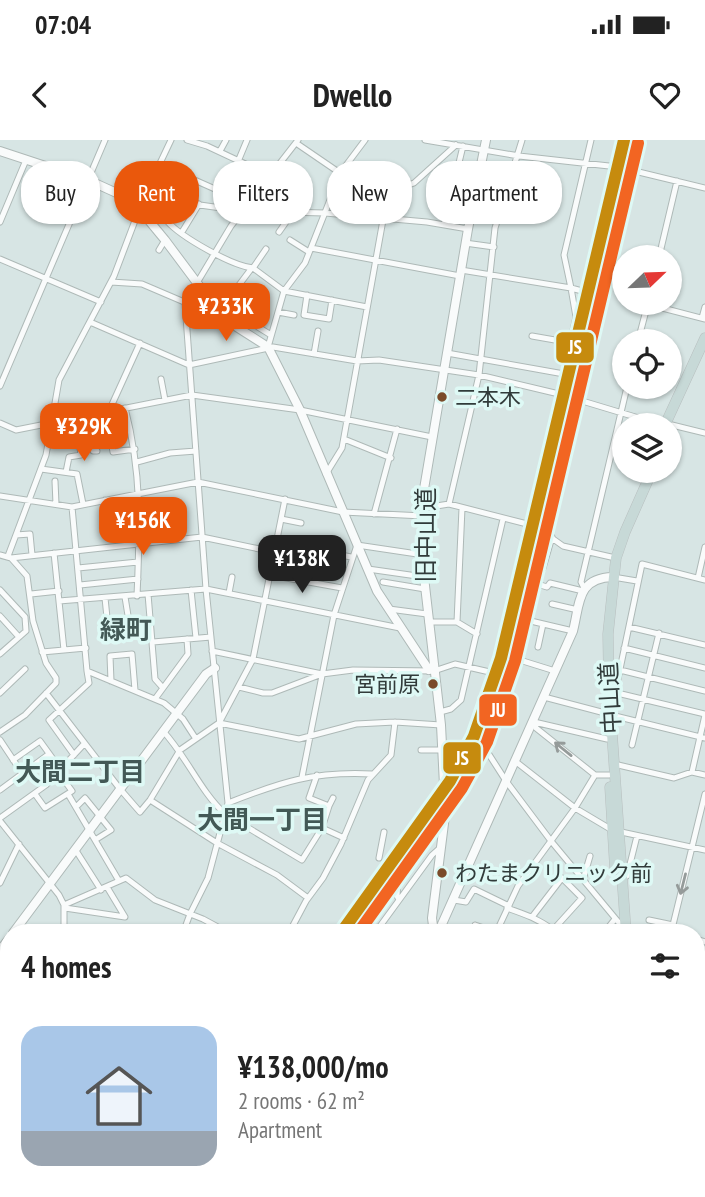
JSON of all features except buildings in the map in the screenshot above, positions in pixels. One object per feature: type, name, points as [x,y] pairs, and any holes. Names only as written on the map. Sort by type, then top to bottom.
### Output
[{"type":"highway","points":[[673,413],[705,338]]},
{"type":"highway","points":[[674,413],[705,350]]},
{"type":"highway","name":"中山道","points":[[620,924],[614,764],[602,637],[611,557],[622,522],[640,483]]},
{"type":"highway","name":"中山道","points":[[620,924],[622,877],[607,739],[612,692],[608,634],[609,577],[647,483]]},
{"type":"main road","name":"旧中山道","points":[[434,924],[432,918],[447,800],[440,712],[431,671],[424,577],[424,512],[432,437],[465,243],[486,140]]},
{"type":"main road","points":[[0,151],[29,161]]},
{"type":"main road","points":[[152,224],[221,316],[268,347],[300,410],[326,475],[388,609],[431,671]]},
{"type":"main road","points":[[441,924],[573,631],[583,589],[595,579],[609,577]]},
{"type":"main road","points":[[20,924],[206,674],[215,668]]},
{"type":"street","points":[[97,161],[106,140]]},
{"type":"street","points":[[161,161],[171,140]]},
{"type":"street","points":[[187,140],[208,143],[241,161]]},
{"type":"street","points":[[220,151],[226,140]]},
{"type":"street","points":[[237,159],[247,140]]},
{"type":"street","points":[[349,161],[365,140]]},
{"type":"street","points":[[425,140],[519,156],[618,167],[705,188]]},
{"type":"street","points":[[449,504],[479,375],[495,228],[522,140]]},
{"type":"street","points":[[559,394],[576,317],[564,255],[591,140]]},
{"type":"street","points":[[282,161],[297,141],[327,162]]},
{"type":"street","points":[[412,184],[460,145]]},
{"type":"street","points":[[444,225],[460,145]]},
{"type":"street","points":[[0,222],[26,160]]},
{"type":"street","points":[[662,245],[677,181]]},
{"type":"street","points":[[182,232],[200,204],[213,206]]},
{"type":"street","points":[[268,347],[284,291],[305,262],[327,208]]},
{"type":"street","points":[[313,213],[325,213]]},
{"type":"street","points":[[412,222],[468,229]]},
{"type":"street","points":[[0,386],[70,224]]},
{"type":"street","points":[[9,557],[41,469],[59,380],[111,282],[134,224]]},
{"type":"street","points":[[170,224],[215,253],[252,268],[284,291],[367,307]]},
{"type":"street","points":[[187,924],[208,878],[228,803],[206,589],[186,303],[234,224]]},
{"type":"street","points":[[279,232],[285,224]]},
{"type":"street","points":[[326,475],[342,448],[382,224]]},
{"type":"street","points":[[159,250],[165,240]]},
{"type":"street","points":[[290,240],[310,250],[582,290]]},
{"type":"street","points":[[465,243],[494,247]]},
{"type":"street","points":[[111,282],[142,284],[221,316],[267,249]]},
{"type":"street","points":[[0,258],[101,302]]},
{"type":"street","points":[[307,295],[304,315],[329,319],[332,300]]},
{"type":"street","points":[[682,312],[704,318],[705,307]]},
{"type":"street","points":[[278,312],[294,315]]},
{"type":"street","points":[[90,322],[189,365],[268,347],[479,375],[559,394],[621,413],[624,399]]},
{"type":"street","points":[[258,327],[271,335]]},
{"type":"street","points":[[314,354],[318,331]]},
{"type":"street","points":[[533,336],[572,343]]},
{"type":"street","points":[[135,449],[113,452],[108,411],[140,344]]},
{"type":"street","points":[[447,353],[564,374]]},
{"type":"street","points":[[161,379],[165,400]]},
{"type":"street","points":[[0,422],[16,430],[192,395],[300,410],[432,437]]},
{"type":"street","points":[[125,408],[135,449],[140,494],[137,596]]},
{"type":"street","points":[[88,415],[93,451],[97,451]]},
{"type":"street","points":[[66,472],[69,457],[82,455],[76,418]]},
{"type":"street","points":[[374,514],[397,429]]},
{"type":"street","points":[[682,429],[705,433]]},
{"type":"street","points":[[48,440],[79,437]]},
{"type":"street","points":[[344,439],[391,457]]},
{"type":"street","points":[[555,671],[510,657],[527,581],[547,587],[550,583],[583,589],[581,582],[587,552],[612,450]]},
{"type":"street","points":[[137,461],[170,453],[196,451]]},
{"type":"street","points":[[41,469],[77,474],[83,504]]},
{"type":"street","points":[[55,481],[57,504]]},
{"type":"street","points":[[0,496],[72,507],[198,482],[343,512],[424,512],[449,504],[535,526],[563,546],[611,557]]},
{"type":"street","points":[[46,693],[140,811],[150,800],[180,750],[219,723],[253,659],[285,499]]},
{"type":"street","points":[[105,500],[107,523]]},
{"type":"street","points":[[72,507],[89,683],[49,720],[74,755]]},
{"type":"street","points":[[457,622],[462,508]]},
{"type":"street","points":[[281,519],[302,523]]},
{"type":"street","points":[[440,712],[452,709],[461,700],[503,519]]},
{"type":"street","points":[[16,534],[30,534],[32,555]]},
{"type":"street","points":[[0,555],[32,555],[202,537],[274,552]]},
{"type":"street","points":[[543,568],[552,537]]},
{"type":"street","points":[[276,542],[351,557]]},
{"type":"street","points":[[302,777],[334,615],[357,545],[424,555]]},
{"type":"street","points":[[692,772],[702,738],[705,715],[612,692],[620,670],[642,564],[701,579],[705,547]]},
{"type":"street","points":[[54,553],[64,650]]},
{"type":"street","points":[[0,732],[25,715],[56,682],[46,663],[33,621],[31,594],[24,571],[9,557]]},
{"type":"street","points":[[78,568],[138,562]]},
{"type":"street","points":[[368,569],[424,577]]},
{"type":"street","points":[[270,575],[342,588]]},
{"type":"street","points":[[229,593],[232,577]]},
{"type":"street","points":[[609,577],[637,581]]},
{"type":"street","points":[[80,585],[138,579]]},
{"type":"street","points":[[383,582],[425,589]]},
{"type":"street","points":[[59,601],[206,589],[400,628]]},
{"type":"street","points":[[0,590],[25,617],[26,631],[0,654]]},
{"type":"street","points":[[191,590],[196,638]]},
{"type":"street","points":[[31,594],[58,591]]},
{"type":"street","points":[[148,594],[155,678],[163,688]]},
{"type":"street","points":[[105,598],[109,637],[131,634],[125,597]]},
{"type":"street","points":[[552,604],[578,610]]},
{"type":"street","points":[[388,609],[457,622],[477,634]]},
{"type":"street","points":[[0,617],[19,637]]},
{"type":"street","points":[[518,618],[573,631]]},
{"type":"street","points":[[538,647],[543,624]]},
{"type":"street","points":[[629,627],[705,645]]},
{"type":"street","points":[[632,745],[659,633]]},
{"type":"street","points":[[153,642],[211,637]]},
{"type":"street","points":[[155,699],[188,654],[187,639]]},
{"type":"street","points":[[0,641],[6,648]]},
{"type":"street","points":[[43,652],[86,648]]},
{"type":"street","points":[[624,649],[705,668]]},
{"type":"street","points":[[212,651],[322,674]]},
{"type":"street","points":[[111,681],[110,656],[132,654],[135,691]]},
{"type":"street","points":[[239,687],[272,693],[322,674],[353,670],[431,671],[455,664],[494,673]]},
{"type":"street","points":[[0,693],[25,669]]},
{"type":"street","points":[[620,670],[705,691]]},
{"type":"street","points":[[87,671],[155,699],[177,712],[196,739]]},
{"type":"street","points":[[544,697],[702,738]]},
{"type":"street","points":[[294,924],[344,838],[372,774],[391,755],[395,722]]},
{"type":"street","points":[[534,722],[607,739]]},
{"type":"street","points":[[534,722],[536,728],[595,775],[609,775]]},
{"type":"street","points":[[219,723],[299,739],[356,724],[441,724]]},
{"type":"street","points":[[163,731],[180,750],[215,805],[225,814],[302,860],[322,828],[333,798]]},
{"type":"street","points":[[0,740],[22,773]]},
{"type":"street","points":[[13,760],[40,741],[72,791],[45,808],[35,794]]},
{"type":"street","points":[[447,800],[451,799],[481,741],[506,781],[618,924]]},
{"type":"street","points":[[64,924],[64,907],[50,882],[0,819],[35,794],[84,744]]},
{"type":"street","points":[[421,750],[443,750]]},
{"type":"street","points":[[0,790],[49,754]]},
{"type":"street","points":[[515,761],[575,808],[616,831],[705,850]]},
{"type":"street","points":[[614,764],[674,778],[692,772],[705,775]]},
{"type":"street","points":[[228,803],[302,777],[372,774]]},
{"type":"street","points":[[317,775],[309,798],[329,806]]},
{"type":"street","points":[[500,924],[518,886],[575,808],[595,775]]},
{"type":"street","points":[[68,794],[119,880]]},
{"type":"street","points":[[673,924],[705,794]]},
{"type":"street","points":[[76,807],[85,798],[111,830],[95,840]]},
{"type":"street","points":[[150,800],[217,843],[276,875],[308,898]]},
{"type":"street","points":[[322,828],[344,838]]},
{"type":"street","points":[[379,858],[384,832]]},
{"type":"street","points":[[622,877],[627,876],[637,836]]},
{"type":"street","points":[[0,880],[19,844]]},
{"type":"street","points":[[382,924],[432,855],[442,847]]},
{"type":"street","points":[[64,907],[125,918],[75,849]]},
{"type":"street","points":[[583,880],[590,856]]},
{"type":"street","points":[[567,883],[577,873]]},
{"type":"street","points":[[64,907],[126,878],[155,900],[211,924]]},
{"type":"street","points":[[398,878],[399,900]]},
{"type":"street","points":[[532,917],[562,878],[582,898],[558,924]]},
{"type":"street","points":[[454,900],[466,902],[474,889],[546,924]]},
{"type":"street","points":[[649,920],[668,924]]},
{"type":"transit line","name":"JS","points":[[347,924],[450,781],[474,736],[501,658],[624,140]]},
{"type":"transit line","name":"JU","points":[[364,924],[462,788],[487,742],[515,661],[638,143]]},
{"type":"place","name":"二本木","points":[[442,397]]},
{"type":"place","name":"宮前原","points":[[433,684]]},
{"type":"place","name":"わたまクリニック前","points":[[442,873]]},
{"type":"district","name":"緑町","points":[[126,629]]},
{"type":"district","name":"大間二丁目","points":[[80,771]]},
{"type":"district","name":"大間一丁目","points":[[262,819]]}]
